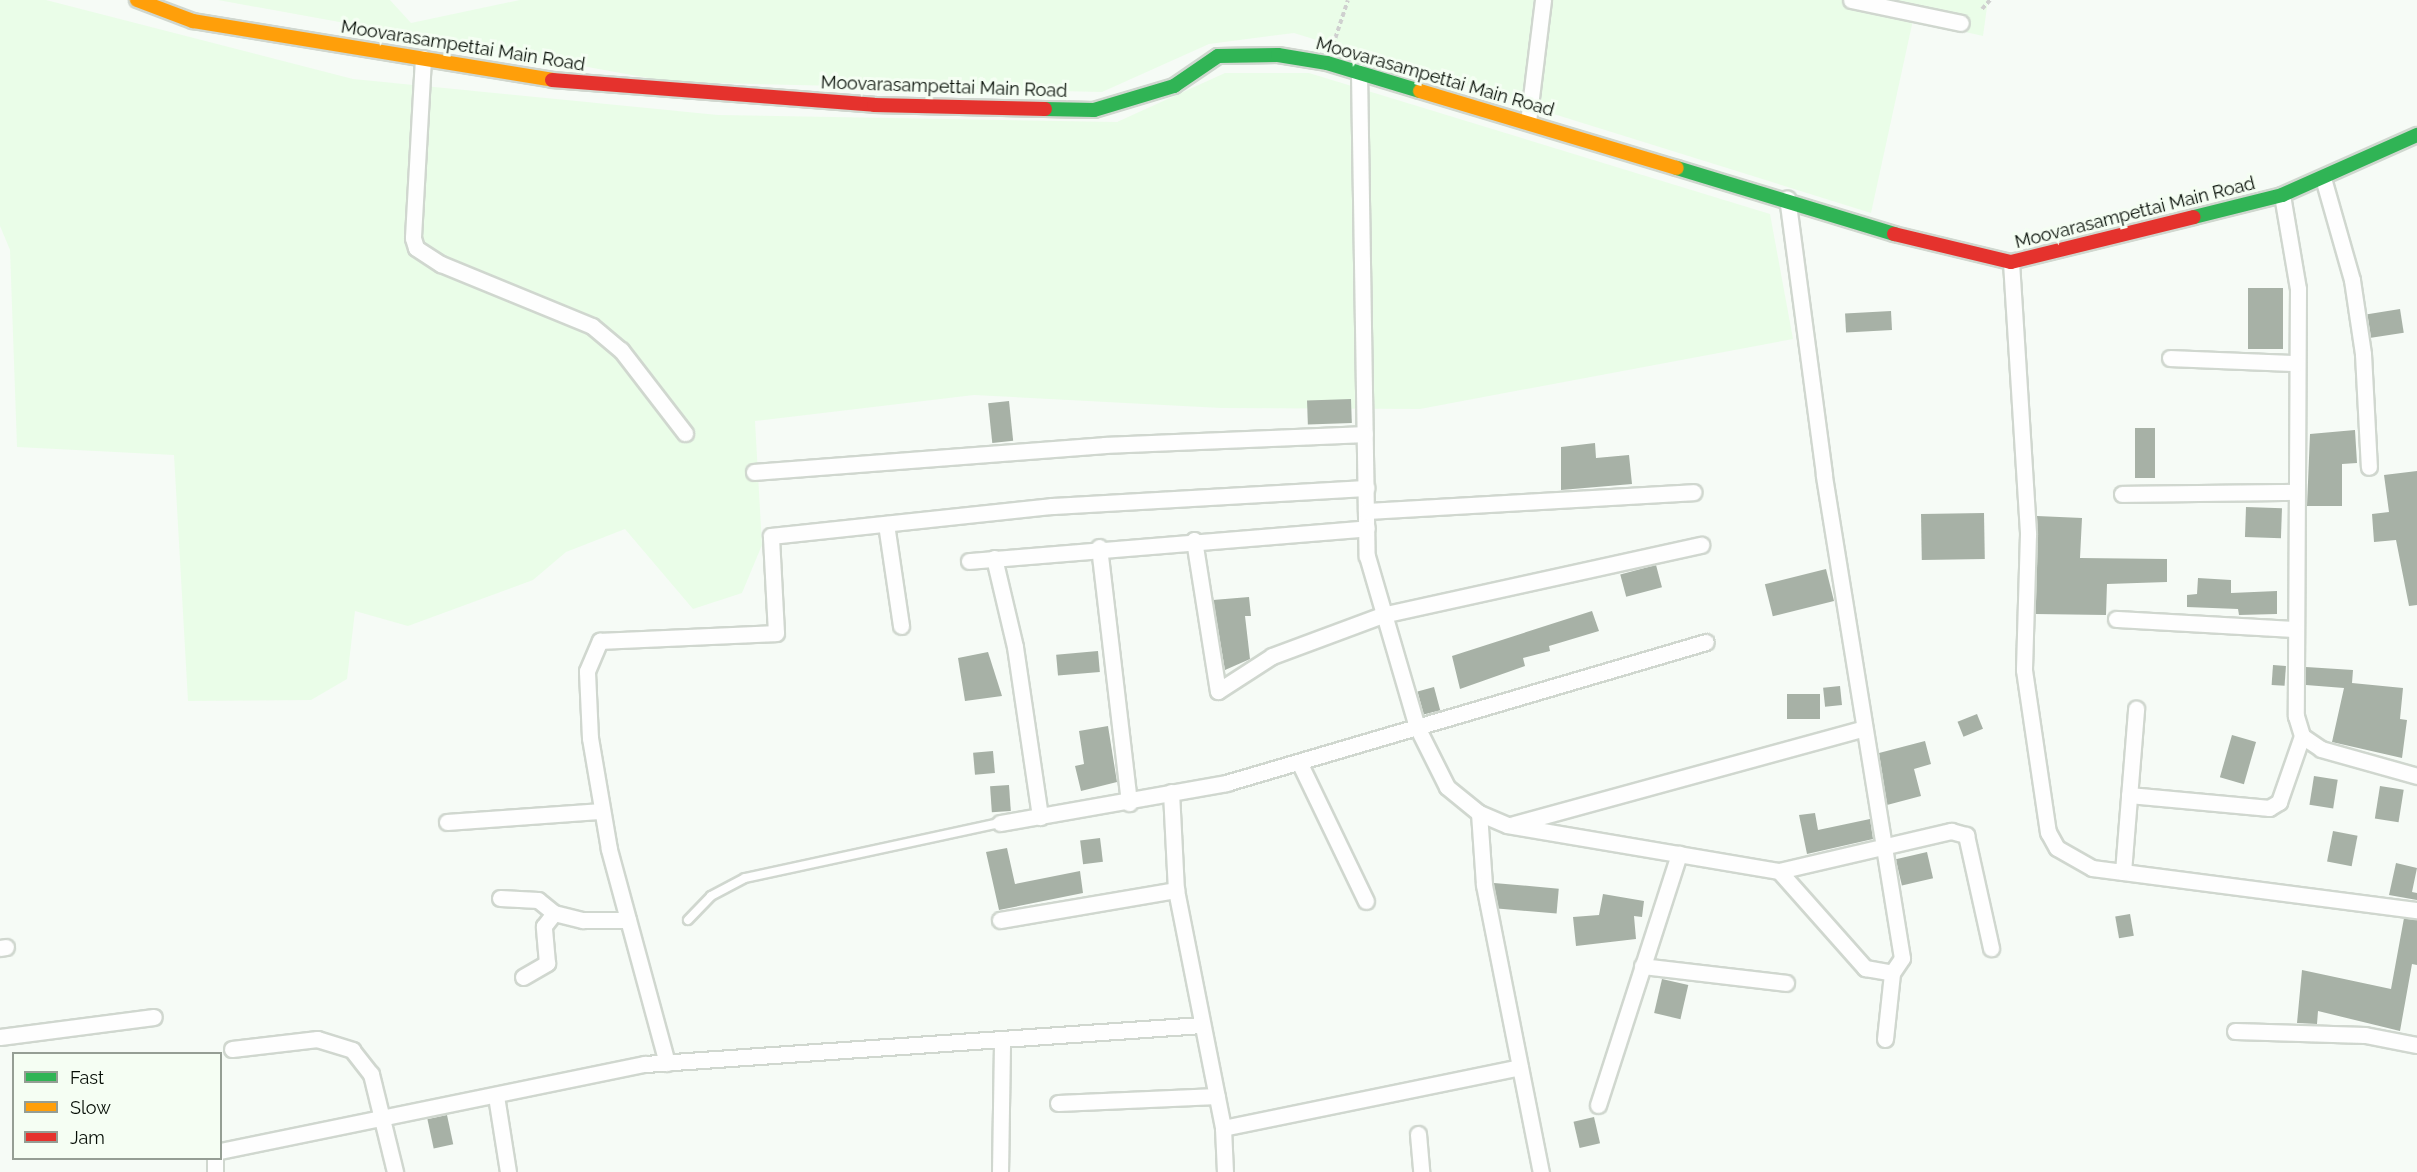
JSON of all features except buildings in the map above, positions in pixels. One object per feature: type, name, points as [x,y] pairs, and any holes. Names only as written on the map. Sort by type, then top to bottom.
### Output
[{"type":"street","name":"Moovarasampettai Main Road","points":[[137,0],[192,21],[576,84],[874,105],[1095,110],[1174,86],[1218,56],[1278,55],[1327,63],[1359,72],[1787,198],[1961,254],[2011,262],[2282,195],[2417,135]]},
{"type":"street","points":[[1528,122],[1543,0]]},
{"type":"street","points":[[1851,0],[1961,23]]},
{"type":"street","points":[[423,58],[413,238],[417,248],[441,264],[592,326],[621,350],[685,433]]},
{"type":"street","points":[[1359,72],[1367,556],[1382,615],[1417,727],[1447,787],[1479,813],[1507,825],[1779,871],[1951,831],[1966,835],[1991,948]]},
{"type":"street","points":[[2323,178],[2352,280],[2363,354],[2368,467]]},
{"type":"street","points":[[2129,795],[2269,808],[2279,802],[2302,736],[2296,716],[2295,629],[2298,290],[2282,195]]},
{"type":"street","points":[[1787,198],[1882,848],[1902,958],[1892,974],[1885,1039]]},
{"type":"street","points":[[2011,262],[2028,534],[2024,670],[2048,832],[2058,848],[2092,868],[2417,910]]},
{"type":"street","points":[[2170,358],[2297,363]]},
{"type":"street","points":[[754,472],[1105,445],[1365,434]]},
{"type":"street","points":[[667,1063],[628,920],[602,811],[587,671],[600,640],[776,633],[771,536],[1052,506],[1366,488]]},
{"type":"street","points":[[1366,511],[1693,492]]},
{"type":"street","points":[[2122,494],[2296,492]]},
{"type":"street","points":[[886,524],[901,626]]},
{"type":"street","points":[[969,561],[1099,547],[1367,528]]},
{"type":"street","points":[[1194,540],[1218,691],[1272,656],[1382,615],[1701,545]]},
{"type":"street","points":[[1099,547],[1129,803]]},
{"type":"street","points":[[994,558],[1015,647],[1040,817]]},
{"type":"street","points":[[2116,619],[2295,629]]},
{"type":"street","points":[[1000,823],[1129,803],[1300,764],[1706,642]]},
{"type":"street","points":[[2123,872],[2136,709]]},
{"type":"street","points":[[1507,825],[1864,728]]},
{"type":"street","points":[[2302,736],[2321,749],[2417,776]]},
{"type":"street","points":[[1300,764],[1366,901]]},
{"type":"street","points":[[1171,792],[1176,890],[1223,1128],[1225,1172]]},
{"type":"street","points":[[447,822],[602,811]]},
{"type":"street","points":[[1479,813],[1484,885],[1541,1172]]},
{"type":"street","points":[[1598,1105],[1679,854]]},
{"type":"street","points":[[1779,871],[1864,968],[1892,974]]},
{"type":"street","points":[[1000,920],[1176,890]]},
{"type":"street","points":[[500,898],[538,900],[554,913],[583,920],[628,920]]},
{"type":"street","points":[[523,977],[547,963],[544,926],[554,913]]},
{"type":"street","points":[[1642,966],[1786,983]]},
{"type":"street","points":[[0,1037],[154,1017]]},
{"type":"street","points":[[222,1151],[667,1063],[1002,1041],[1201,1025]]},
{"type":"street","points":[[2235,1031],[2365,1035],[2417,1045]]},
{"type":"street","points":[[232,1048],[317,1039],[352,1050],[369,1067],[384,1118],[395,1172]]},
{"type":"street","points":[[1000,1172],[1002,1041]]},
{"type":"street","points":[[1223,1128],[1520,1067]]},
{"type":"street","points":[[496,1096],[508,1172]]},
{"type":"street","points":[[1058,1103],[1217,1096]]},
{"type":"street","points":[[1418,1134],[1421,1172]]},
{"type":"lane","points":[[688,920],[711,896],[745,879],[1000,823]]},
{"type":"path","points":[[1327,63],[1348,0]]},
{"type":"path","points":[[1982,9],[1990,0]]},
{"type":"shaded area","points":[[0,0],[46,0],[353,79],[718,115],[1117,122],[1225,73],[1309,73],[1770,214],[1793,339],[1420,409],[1221,408],[974,395],[755,421],[762,545],[742,593],[693,609],[625,529],[566,552],[533,580],[408,626],[355,611],[347,679],[311,700],[188,701],[174,455],[17,447],[10,250],[0,226]]},
{"type":"shaded area","points":[[218,0],[390,0],[411,23],[520,0],[1988,0],[1983,36],[1913,20],[1871,213],[1294,33],[1209,44],[1102,92],[670,82]]},
{"type":"traffic: fast","points":[[1045,109],[1094,110],[1174,86],[1218,56],[1278,55],[1327,63],[1420,91]]},
{"type":"traffic: fast","points":[[2194,217],[2282,195],[2417,135]]},
{"type":"traffic: fast","points":[[1677,168],[1894,234]]},
{"type":"traffic: slow","points":[[137,0],[193,21],[552,80]]},
{"type":"traffic: slow","points":[[1420,91],[1677,168]]},
{"type":"traffic: jam","points":[[552,80],[874,105],[1045,109]]},
{"type":"traffic: jam","points":[[1894,234],[2011,262],[2194,217]]}]
